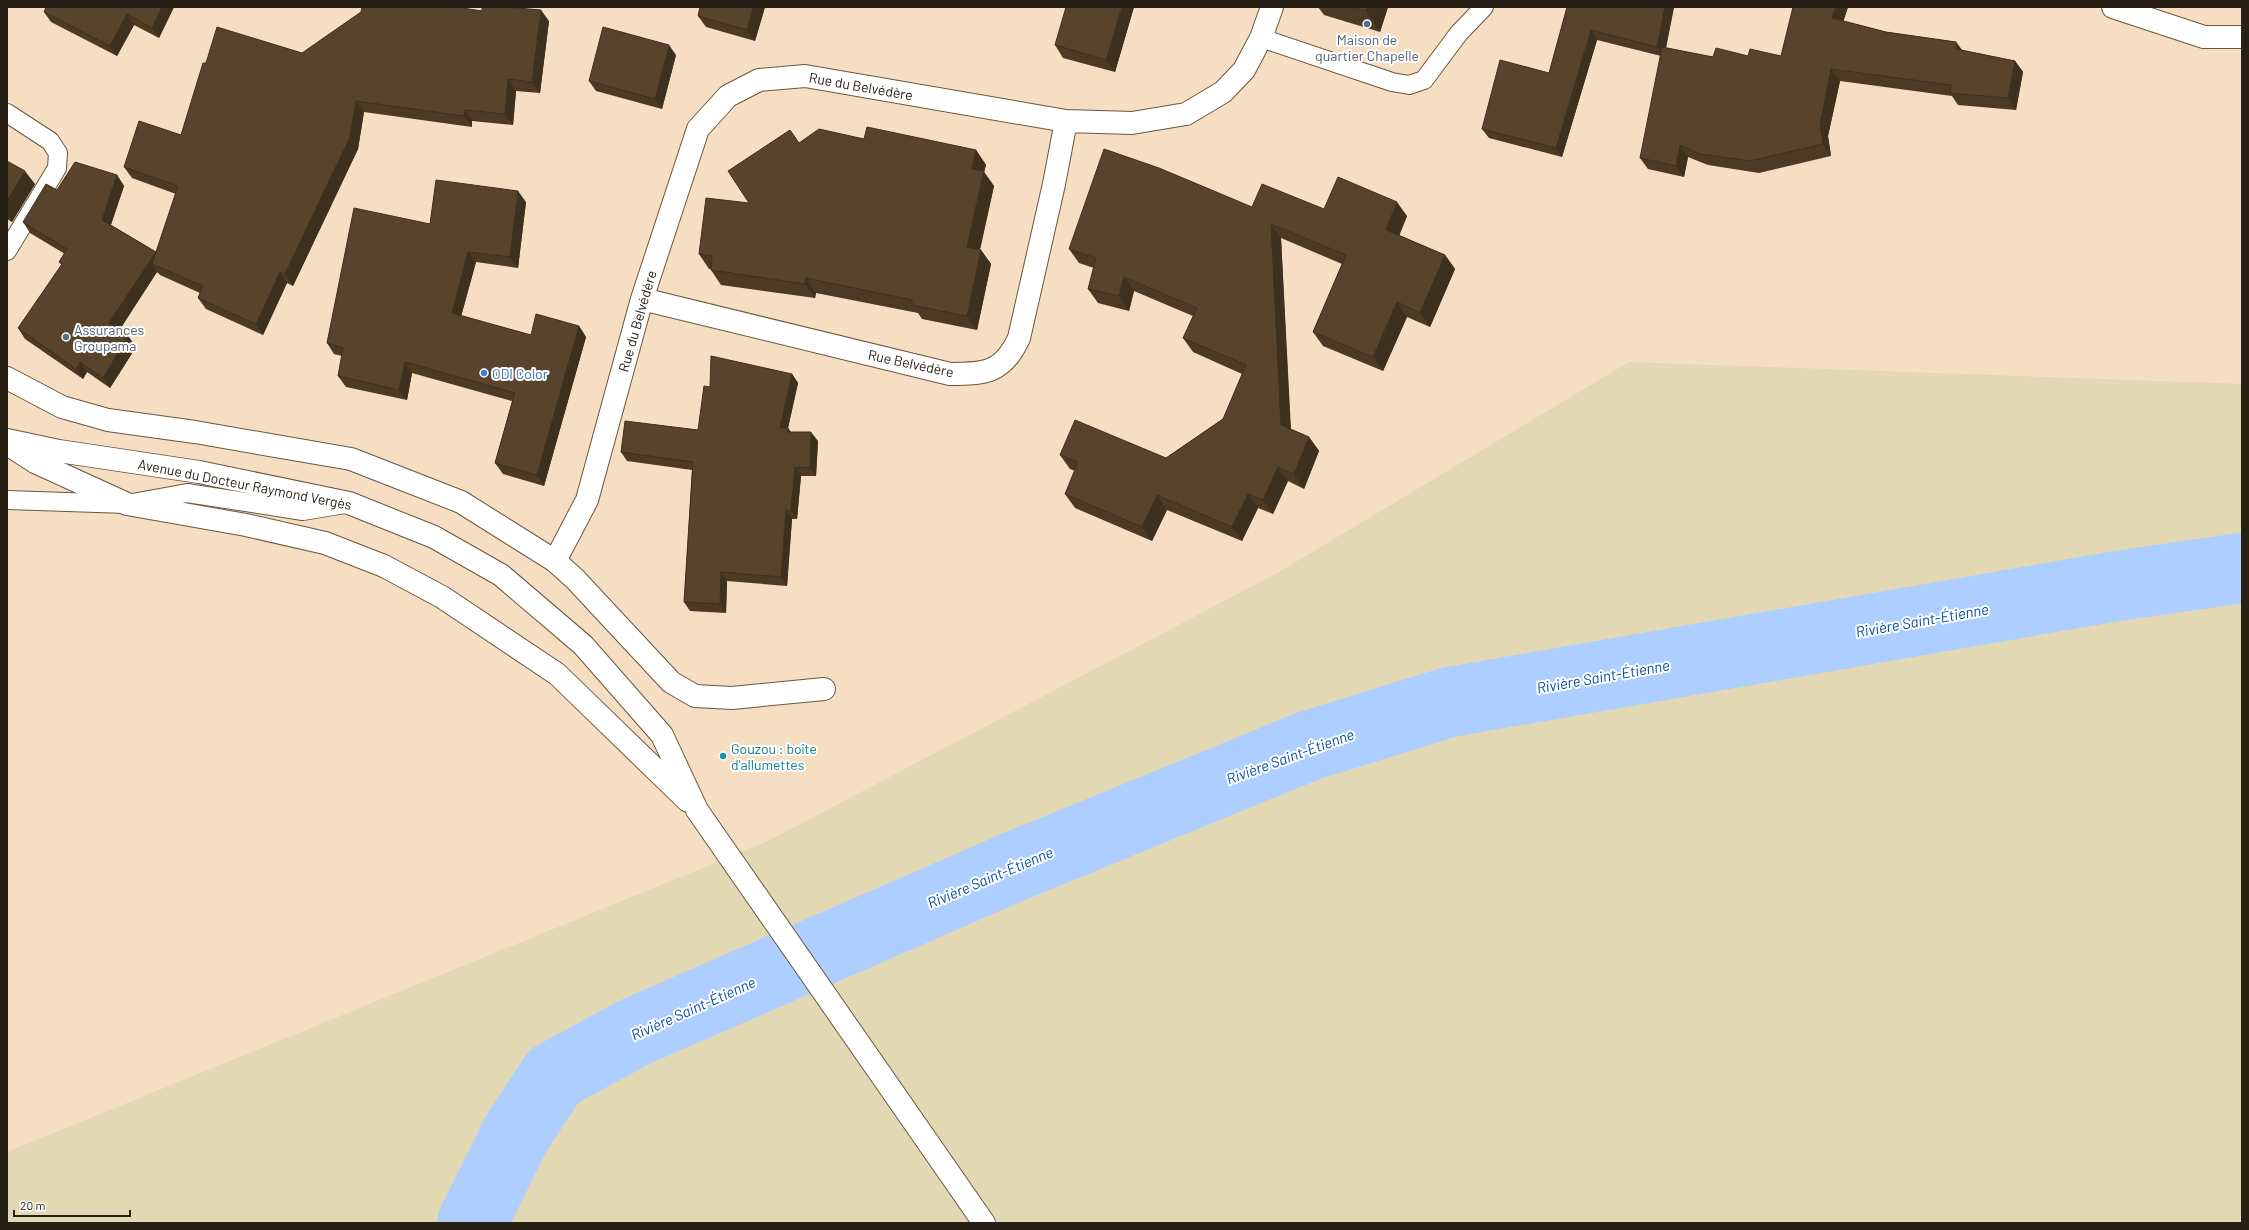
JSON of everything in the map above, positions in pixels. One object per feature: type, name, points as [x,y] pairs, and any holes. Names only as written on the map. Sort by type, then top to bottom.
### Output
[{"type":"street","name":"Rue du Belvédère","points":[[555,561],[587,500],[642,299],[698,129],[728,96],[759,80],[805,76],[1066,121],[1132,123],[1186,114],[1223,92],[1244,70],[1261,38],[1272,7]]},
{"type":"street","points":[[2113,7],[2204,36],[2242,37]]},
{"type":"street","name":"Rue Belvédère","points":[[642,299],[950,374],[974,374],[991,370],[1003,363],[1012,353],[1018,338],[1054,184],[1066,121]]},
{"type":"street","points":[[7,378],[62,407],[108,420],[195,432],[351,459],[461,502],[555,561],[575,579],[671,682],[695,696],[732,698],[824,689]]},
{"type":"street","name":"Avenue du Docteur Raymond Vergès","points":[[7,440],[59,451],[199,472],[349,503],[434,537],[501,575],[583,645],[662,735],[697,810]]},
{"type":"street","points":[[7,444],[35,462],[127,504],[246,525],[325,544],[384,566],[442,597],[557,674],[697,810],[984,1223]]},
{"type":"lane","points":[[1261,38],[1392,82],[1409,84],[1424,80],[1460,33],[1484,7]]},
{"type":"lane","points":[[7,113],[50,141],[58,153],[57,168],[7,251]]},
{"type":"lane","points":[[7,500],[127,504],[187,493],[303,511],[349,503]]},
{"type":"sand","points":[[1629,362],[2242,384],[2242,1223],[7,1223],[7,1152],[766,842],[1279,572]]},
{"type":"building","points":[[46,7],[162,7],[152,28],[127,14],[110,46],[44,12]]},
{"type":"building","points":[[362,7],[456,7],[482,11],[482,7],[505,7],[541,10],[532,82],[508,79],[505,114],[465,110],[464,116],[356,101],[350,137],[285,274],[280,272],[256,324],[198,298],[203,286],[152,264],[178,186],[124,167],[139,121],[181,135],[203,63],[206,63],[217,27],[302,53],[361,12]]},
{"type":"building","points":[[700,7],[753,7],[747,30],[698,16]]},
{"type":"building","points":[[1066,7],[1122,7],[1106,60],[1055,45]]},
{"type":"building","points":[[1351,7],[1367,7],[1366,11]]},
{"type":"building","points":[[1567,7],[1665,7],[1657,47],[1591,30],[1556,148],[1482,129],[1500,60],[1549,73]]},
{"type":"building","points":[[1793,7],[1836,7],[1832,18],[1886,32],[1956,42],[1956,49],[2015,61],[2008,98],[1950,93],[1951,85],[1831,69],[1820,124],[1823,144],[1750,161],[1700,154],[1680,145],[1676,166],[1640,158],[1662,47],[1713,57],[1716,48],[1748,56],[1750,49],[1781,56]]},
{"type":"building","points":[[603,27],[669,45],[655,99],[589,81]]},
{"type":"building","points":[[867,127],[976,150],[972,169],[984,171],[967,247],[981,250],[967,316],[912,305],[912,300],[806,278],[805,284],[711,270],[712,256],[699,254],[706,198],[749,203],[728,171],[790,130],[799,143],[819,129],[864,139]]},
{"type":"building","points":[[1104,149],[1159,168],[1252,207],[1262,184],[1324,209],[1338,177],[1397,202],[1386,230],[1445,255],[1420,313],[1397,302],[1373,357],[1313,332],[1346,255],[1271,224],[1281,425],[1309,437],[1294,474],[1278,467],[1263,500],[1248,494],[1232,527],[1157,495],[1142,527],[1065,494],[1078,462],[1060,455],[1075,420],[1166,458],[1223,419],[1246,365],[1183,338],[1197,308],[1124,277],[1119,296],[1088,289],[1096,258],[1069,249]]},
{"type":"building","points":[[7,161],[25,171],[7,201]]},
{"type":"building","points":[[75,162],[117,175],[102,220],[156,252],[109,323],[128,336],[103,378],[80,362],[76,369],[18,328],[62,264],[59,262],[67,249],[23,222],[46,184],[57,190]]},
{"type":"building","points":[[436,180],[518,191],[510,257],[468,252],[452,313],[531,335],[536,314],[579,326],[537,475],[495,463],[515,393],[405,362],[399,390],[338,376],[343,348],[327,343],[354,208],[430,224]]},
{"type":"building","points":[[711,356],[792,374],[780,428],[788,428],[788,432],[811,432],[810,468],[795,467],[791,511],[786,510],[781,577],[721,572],[720,604],[684,602],[693,462],[621,452],[625,421],[698,430],[704,386],[710,387]]},
{"type":"waterway","name":"Rivière Saint-Étienne","points":[[472,1223],[516,1134],[554,1076],[635,1032],[1013,867],[1308,746],[1450,702],[2117,586],[2242,568]]},
{"type":"place","name":"Maison de quartier Chapelle","points":[[1367,24]]},
{"type":"place","name":"Assurances Groupama","points":[[66,337]]},
{"type":"place","name":"ODI Color","points":[[484,373]]},
{"type":"place","name":"Gouzou : boîte d'allumettes","points":[[723,756]]}]
